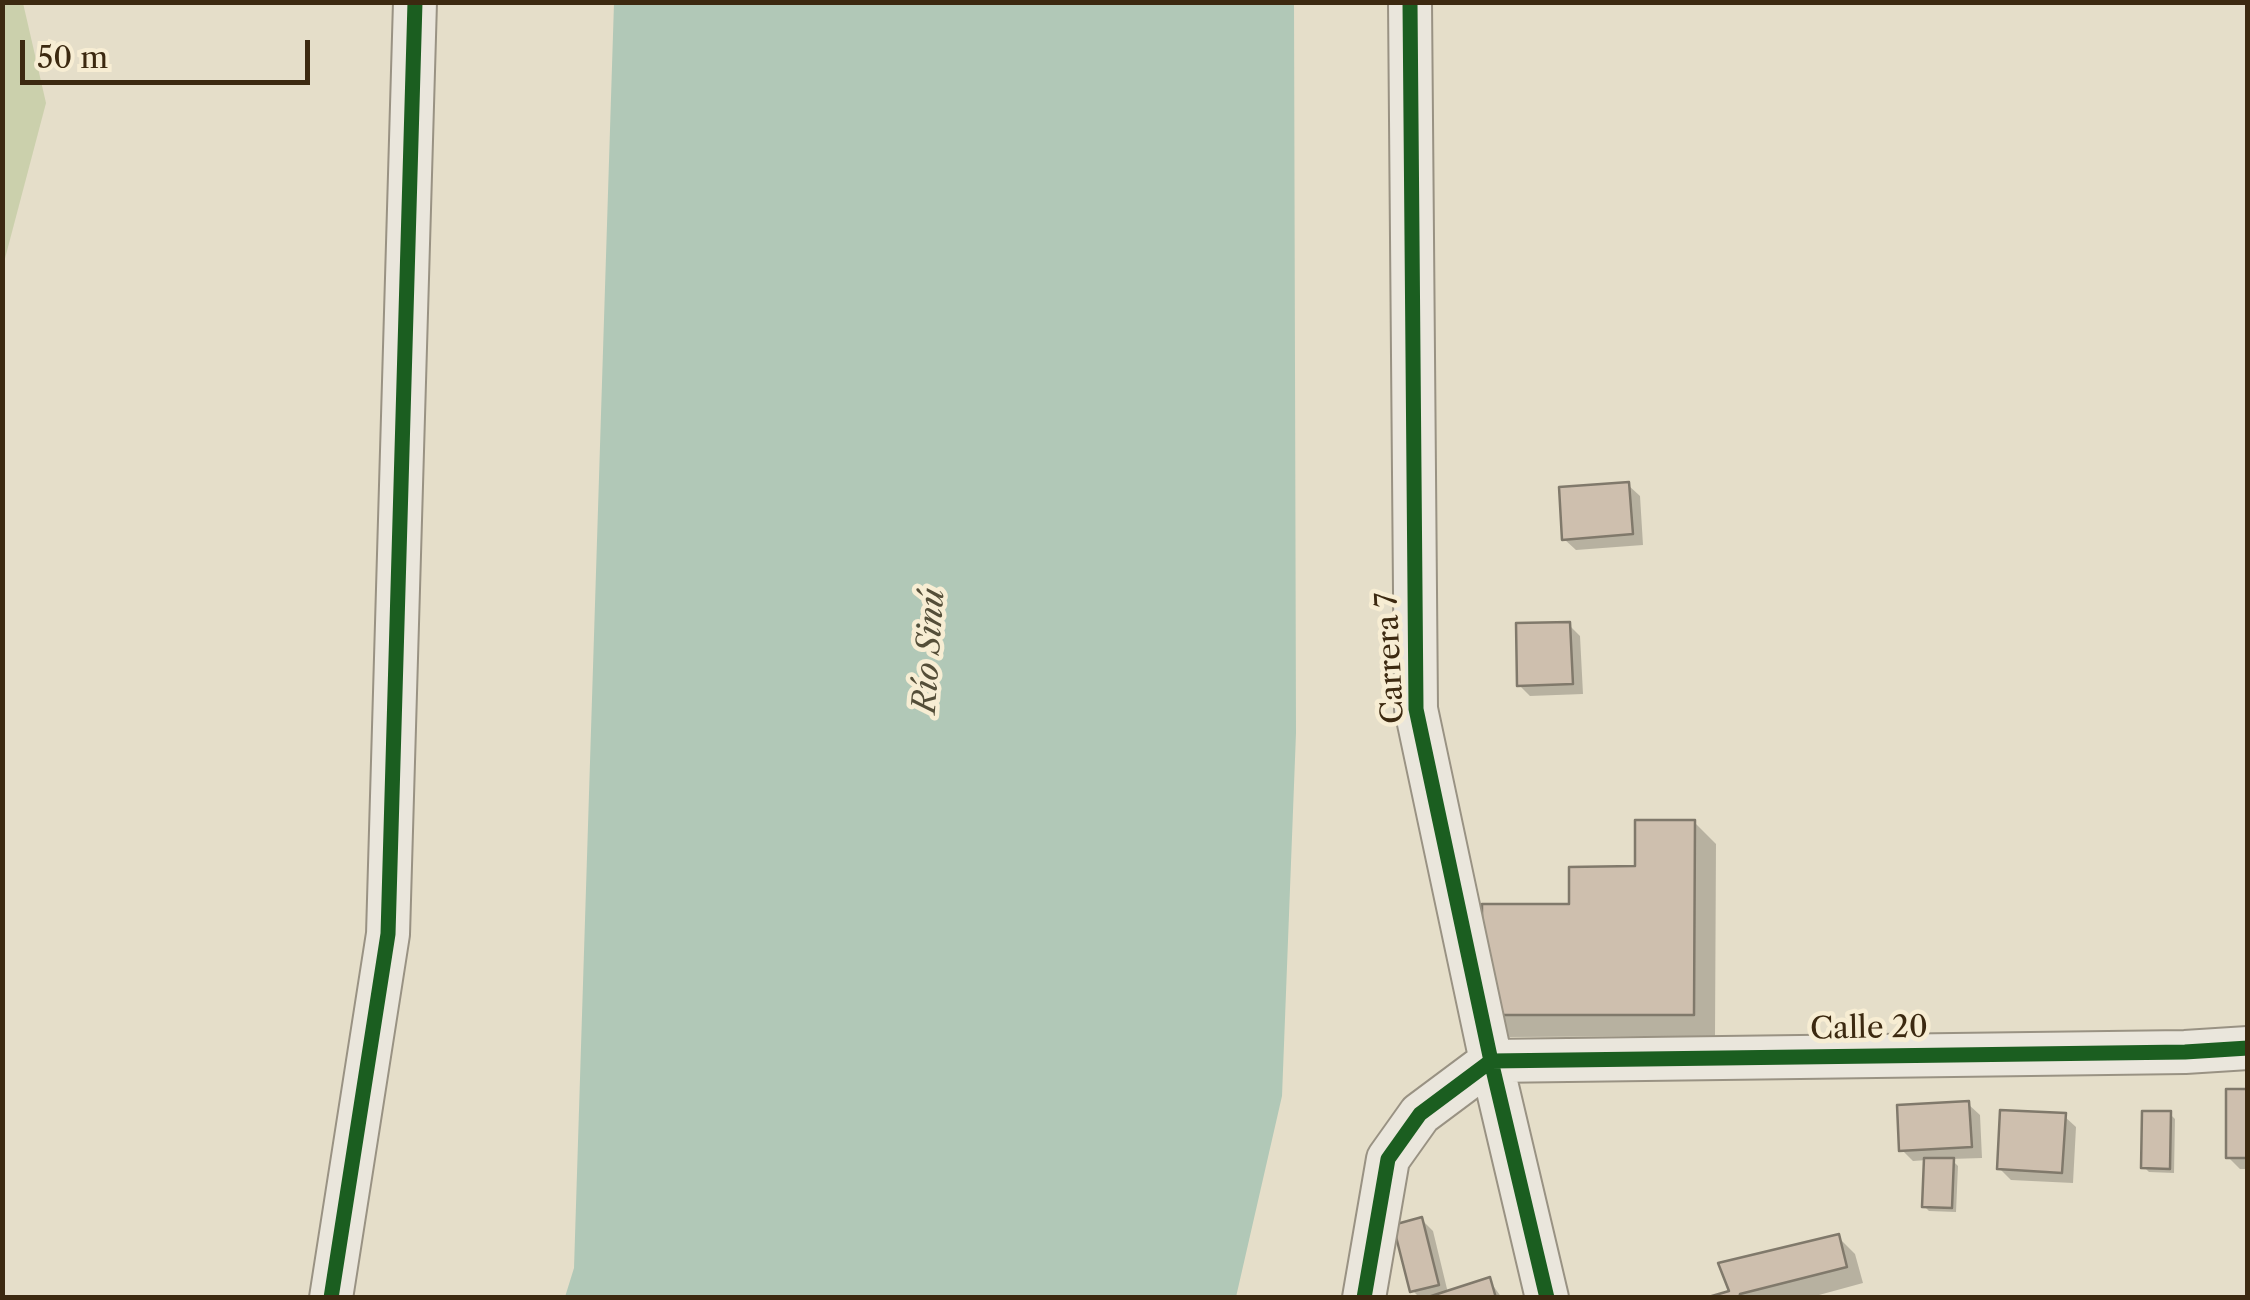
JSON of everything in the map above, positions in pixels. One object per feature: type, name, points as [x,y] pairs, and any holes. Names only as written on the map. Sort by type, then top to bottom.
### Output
[{"type":"street","points":[[330,1298],[388,934],[415,2]]},
{"type":"street","name":"Carrera 7","points":[[1410,2],[1416,709],[1491,1061],[1547,1298]]},
{"type":"street","name":"Calle 20","points":[[1491,1061],[2248,1048]]},
{"type":"street","points":[[1364,1298],[1388,1159],[1420,1114],[1491,1061]]},
{"type":"shaded area","points":[[3,2],[23,3],[46,103],[3,266]]},
{"type":"water","name":"Río Sinú","points":[[614,3],[1294,3],[1296,733],[1282,1096],[1236,1297],[565,1297],[574,1268]]},
{"type":"building","points":[[1629,482],[1633,534],[1562,540],[1559,487]]},
{"type":"building","points":[[1570,622],[1573,684],[1517,686],[1516,623]]},
{"type":"building","points":[[1635,820],[1695,820],[1694,1015],[1482,1015],[1482,904],[1569,904],[1569,867],[1635,866]]},
{"type":"building","points":[[2226,1089],[2248,1089],[2248,1158],[2226,1158]]},
{"type":"building","points":[[1969,1101],[1972,1147],[1899,1151],[1897,1105]]},
{"type":"building","points":[[2000,1110],[2066,1113],[2062,1173],[1997,1169]]},
{"type":"building","points":[[2142,1111],[2171,1111],[2170,1169],[2141,1168]]},
{"type":"building","points":[[1924,1158],[1954,1158],[1952,1208],[1922,1207]]},
{"type":"building","points":[[1422,1217],[1439,1285],[1410,1292],[1393,1225]]},
{"type":"building","points":[[1839,1234],[1847,1267],[1740,1294],[1739,1298],[1705,1298],[1729,1291],[1718,1263]]},
{"type":"building","points":[[1490,1277],[1496,1298],[1425,1298]]},
{"type":"cycle path","points":[[331,1298],[388,934],[415,2]]},
{"type":"cycle path","points":[[1410,2],[1416,709],[1491,1061],[1547,1298]]},
{"type":"cycle path","points":[[1364,1298],[1388,1159],[1420,1114],[1491,1061],[2248,1048]]}]
